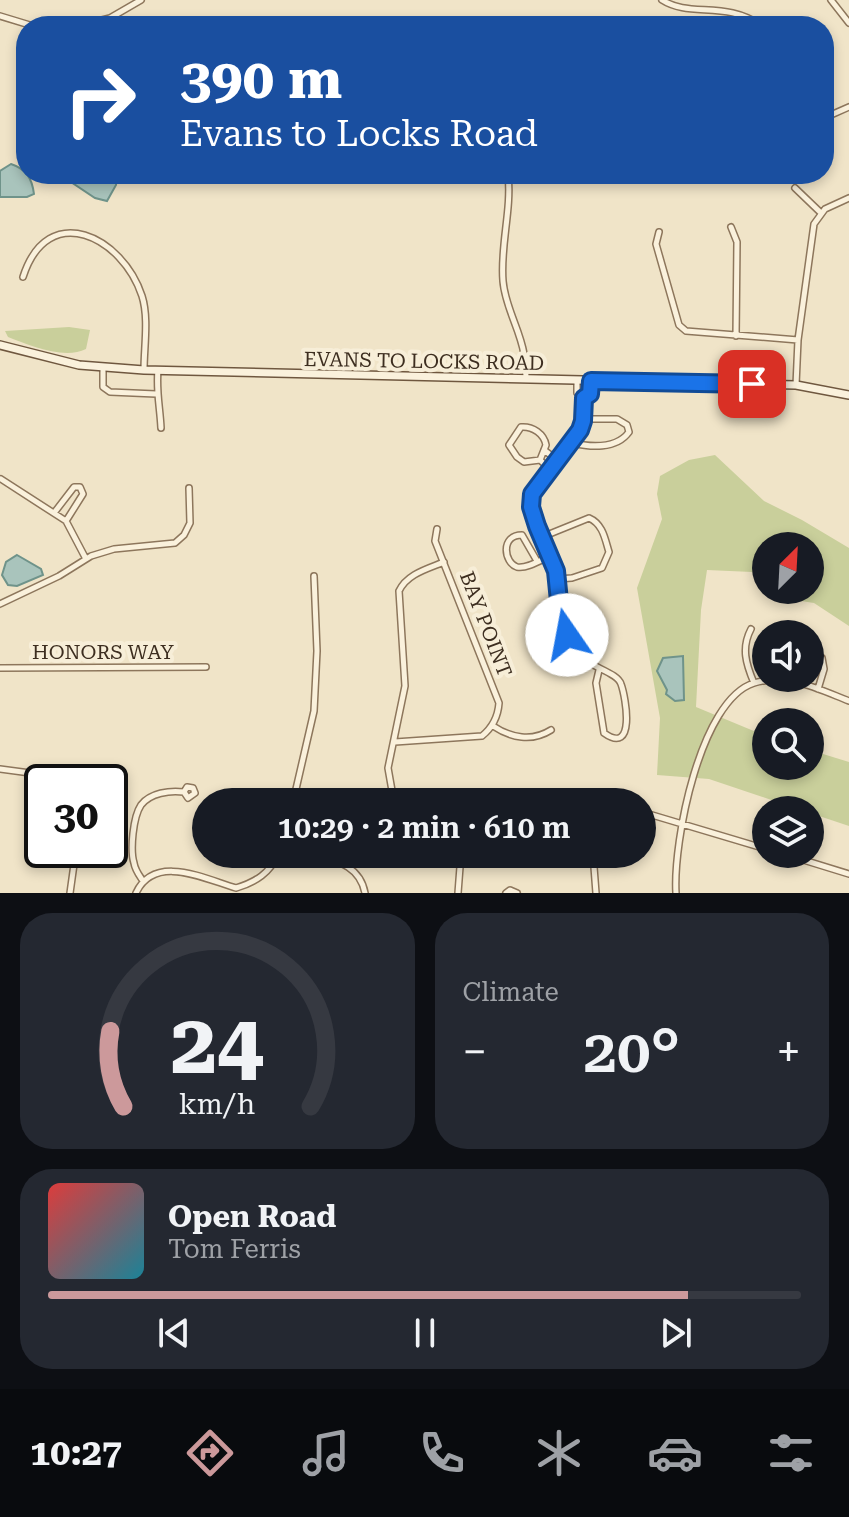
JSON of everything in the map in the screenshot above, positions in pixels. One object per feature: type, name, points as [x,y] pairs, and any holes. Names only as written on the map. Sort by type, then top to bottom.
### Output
[{"type":"street","points":[[113,16],[141,0]]},
{"type":"street","points":[[662,0],[674,7],[744,16]]},
{"type":"street","points":[[831,0],[849,23]]},
{"type":"street","points":[[509,184],[502,276],[504,293],[524,352],[526,379]]},
{"type":"street","points":[[795,188],[821,212]]},
{"type":"street","points":[[796,385],[798,340],[811,237],[821,212],[849,198]]},
{"type":"street","points":[[731,227],[737,242],[736,336]]},
{"type":"street","points":[[659,232],[656,244],[679,325],[695,334],[798,340]]},
{"type":"street","points":[[23,277],[28,262],[46,241],[58,235],[76,233],[94,236],[130,272],[142,298],[144,370]]},
{"type":"street","name":"EVANS TO LOCKS ROAD","points":[[0,345],[67,363],[144,370],[796,385],[849,395]]},
{"type":"street","points":[[103,367],[103,387],[110,392],[156,394]]},
{"type":"street","points":[[158,370],[156,394],[160,404],[161,428]]},
{"type":"street","points":[[577,381],[577,393],[584,398]]},
{"type":"street","points":[[584,398],[590,394],[591,381]]},
{"type":"street","points":[[584,398],[583,419],[571,443],[532,494],[531,507],[557,579],[567,635],[574,651],[599,670],[619,678],[623,688],[627,726],[621,738],[604,733],[596,683],[599,670]]},
{"type":"street","points":[[571,443],[602,446],[619,441],[629,432],[627,425],[617,419],[583,419]]},
{"type":"street","points":[[540,460],[546,445],[544,437],[526,427],[517,431],[509,445],[517,457],[524,462],[540,460],[550,469]]},
{"type":"street","points":[[544,450],[557,460]]},
{"type":"street","points":[[1,479],[66,521],[86,559]]},
{"type":"street","points":[[54,513],[74,487],[80,487],[83,494],[66,521]]},
{"type":"street","points":[[0,604],[59,576],[86,559],[114,549],[175,543],[190,523],[189,488]]},
{"type":"street","points":[[542,537],[589,518],[599,525],[603,533],[609,552],[602,568],[582,576],[557,579]]},
{"type":"street","name":"BAY POINT","points":[[437,529],[435,541],[499,703],[492,725]]},
{"type":"street","points":[[537,561],[522,535],[518,534],[507,541],[505,546],[516,567],[523,567],[550,556]]},
{"type":"street","points":[[392,788],[388,768],[405,686],[399,591],[403,582],[410,577],[444,562]]},
{"type":"street","points":[[296,788],[314,711],[317,651],[314,576]]},
{"type":"street","points":[[751,629],[745,641],[745,656],[752,677]]},
{"type":"street","points":[[567,635],[549,641],[549,649],[556,654],[574,651]]},
{"type":"street","name":"HONORS WAY","points":[[0,668],[206,667]]},
{"type":"street","points":[[676,893],[677,850],[689,789],[713,722],[732,697],[752,684]]},
{"type":"street","points":[[824,691],[849,701]]},
{"type":"street","points":[[395,742],[471,739],[482,736],[492,725],[516,737],[542,736],[551,730]]},
{"type":"street","points":[[0,769],[24,772]]},
{"type":"street","points":[[143,881],[133,861],[137,816],[141,805],[160,794],[184,792]]},
{"type":"street","points":[[656,816],[752,845]]},
{"type":"street","points":[[824,866],[849,874]]},
{"type":"street","points":[[70,893],[73,868]]},
{"type":"street","points":[[136,893],[143,881],[154,873],[179,871],[237,891],[261,878],[270,868]]},
{"type":"street","points":[[349,868],[354,870],[364,885],[365,893]]},
{"type":"street","points":[[458,893],[460,868]]},
{"type":"street","points":[[594,868],[596,893]]},
{"type":"street","points":[[506,893],[510,890],[517,893]]},
{"type":"green space","points":[[69,327],[90,330],[86,349],[67,353],[47,350],[8,337],[5,331]]},
{"type":"green space","points":[[715,455],[764,501],[822,532],[752,532],[752,572],[707,570],[701,610],[696,707],[752,730],[752,780],[824,780],[824,754],[849,762],[849,826],[824,818],[824,796],[759,796],[709,779],[657,775],[660,718],[637,588],[662,519],[657,494],[660,476],[689,460]]},
{"type":"green space","points":[[824,533],[849,548],[849,626],[816,604],[824,604]]},
{"type":"water","points":[[11,164],[16,166],[16,184],[32,184],[34,194],[0,197],[0,171]]},
{"type":"water","points":[[74,184],[116,184],[107,201],[95,198]]},
{"type":"water","points":[[17,555],[41,569],[43,575],[17,586],[8,585],[2,575],[6,562]]},
{"type":"water","points":[[683,656],[684,700],[675,701],[666,694],[657,671],[663,658]]},
{"type":"route","points":[[567,635],[556,571],[531,507],[532,494],[580,430],[584,398],[590,394],[591,381],[752,384]]}]
